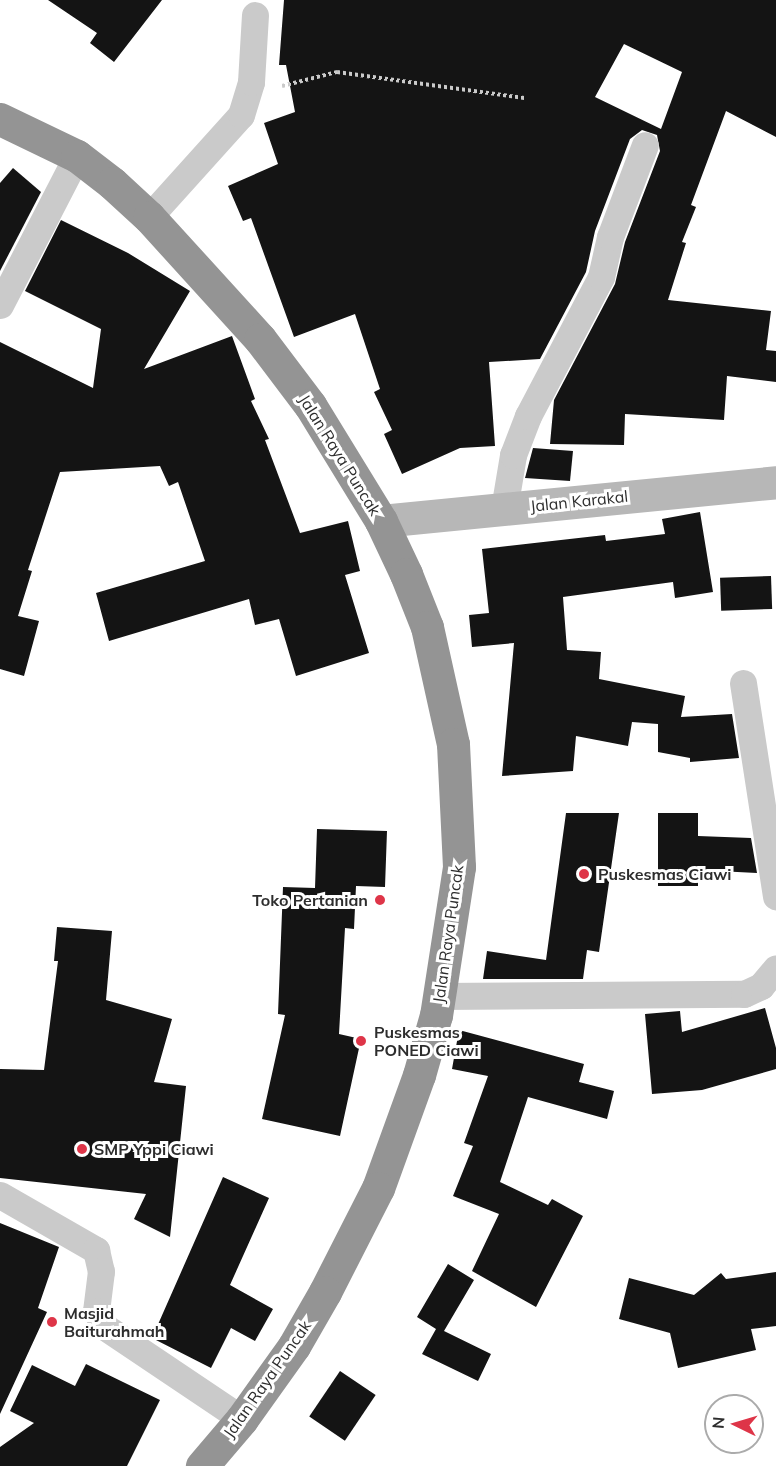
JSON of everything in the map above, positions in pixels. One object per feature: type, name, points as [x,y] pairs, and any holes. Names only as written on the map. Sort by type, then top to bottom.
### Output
[{"type":"highway","name":"Jalan Raya Puncak","points":[[0,119],[76,156],[149,217],[260,339],[345,456],[381,521],[426,627],[453,744],[459,867],[440,996],[419,1075],[378,1188],[299,1337],[242,1419],[202,1466]]},
{"type":"main road","name":"Jalan Karakal","points":[[381,521],[776,482]]},
{"type":"street","points":[[149,217],[237,123],[249,94],[255,15]]},
{"type":"street","points":[[504,509],[513,455],[528,416],[601,277],[610,237],[645,145]]},
{"type":"street","points":[[0,305],[76,156]]},
{"type":"street","points":[[743,684],[776,896]]},
{"type":"street","points":[[440,996],[744,994],[761,986],[776,968]]},
{"type":"street","points":[[0,1195],[96,1250],[101,1270],[96,1311],[105,1327],[242,1419]]},
{"type":"path","points":[[249,94],[337,72],[524,98]]},
{"type":"building","points":[[48,0],[162,0],[114,62],[90,43],[97,33]]},
{"type":"building","points":[[284,0],[776,0],[776,137],[726,111],[691,205],[696,207],[682,242],[686,243],[668,300],[771,311],[766,350],[776,351],[776,382],[727,376],[724,420],[625,414],[624,445],[550,444],[554,400],[615,284],[625,242],[660,151],[657,135],[642,130],[630,139],[595,231],[586,272],[540,359],[489,362],[495,446],[460,448],[402,474],[384,434],[392,430],[374,392],[380,389],[355,314],[294,337],[251,218],[243,221],[228,186],[278,164],[264,123],[295,112],[286,65],[279,65]],"holes":[[[624,44],[682,72],[661,129],[595,97]]]},
{"type":"building","points":[[13,168],[41,192],[0,271],[0,183]]},
{"type":"building","points":[[61,220],[128,253],[190,291],[144,369],[232,336],[255,399],[251,401],[269,439],[265,440],[300,533],[348,521],[360,571],[345,575],[369,653],[296,676],[279,619],[255,625],[249,599],[109,641],[96,593],[205,561],[178,482],[169,486],[160,466],[60,472],[28,570],[32,571],[18,616],[39,621],[24,676],[0,669],[0,342],[93,388],[101,329],[25,291]]},
{"type":"building","points":[[533,448],[573,451],[570,481],[525,478]]},
{"type":"building","points":[[700,512],[713,592],[675,598],[673,582],[563,597],[567,650],[601,652],[599,679],[685,696],[681,717],[732,714],[739,758],[690,762],[690,758],[658,752],[658,724],[632,722],[628,746],[576,736],[573,771],[502,776],[514,643],[472,647],[469,615],[489,613],[482,549],[605,535],[606,541],[665,534],[662,519]]},
{"type":"building","points":[[771,576],[772,609],[721,611],[720,578]]},
{"type":"building","name":"Puskesmas Ciawi","points":[[566,813],[619,813],[599,952],[587,950],[583,979],[483,979],[487,951],[546,960]]},
{"type":"building","points":[[658,813],[698,813],[698,836],[751,838],[757,873],[698,870],[698,886],[658,886]]},
{"type":"building","points":[[317,829],[387,831],[385,887],[356,886],[354,929],[345,928],[339,1034],[361,1039],[340,1136],[262,1119],[285,1015],[278,1014],[283,887],[315,888]]},
{"type":"building","points":[[57,927],[112,931],[106,1000],[172,1019],[154,1082],[186,1086],[170,1237],[134,1219],[146,1194],[0,1178],[0,1069],[44,1070],[58,961],[54,961]]},
{"type":"building","points":[[765,1008],[776,1048],[776,1069],[702,1090],[652,1094],[645,1014],[680,1011],[682,1032]]},
{"type":"building","points":[[459,1030],[584,1064],[579,1082],[614,1091],[607,1119],[528,1097],[500,1182],[548,1205],[552,1199],[583,1216],[536,1307],[472,1271],[499,1214],[453,1196],[473,1146],[464,1143],[488,1076],[452,1069]]},
{"type":"building","points":[[223,1177],[269,1198],[230,1285],[273,1309],[255,1341],[231,1328],[211,1368],[152,1338]]},
{"type":"building","points":[[0,1223],[59,1247],[38,1308],[47,1312],[0,1414]]},
{"type":"building","points":[[448,1264],[474,1280],[444,1331],[491,1354],[478,1381],[422,1354],[436,1329],[417,1317]]},
{"type":"building","points":[[776,1272],[776,1326],[751,1329],[756,1350],[678,1368],[670,1333],[619,1319],[629,1278],[694,1295],[721,1273],[726,1279]]},
{"type":"building","points":[[86,1364],[160,1400],[127,1466],[0,1466],[0,1447],[34,1423],[10,1411],[32,1365],[75,1386]]},
{"type":"building","points":[[340,1371],[376,1395],[345,1441],[309,1417]]},
{"type":"place","name":"Puskesmas Ciawi","points":[[584,874]]},
{"type":"place","name":"Toko Pertanian","points":[[380,900]]},
{"type":"place","name":"Puskesmas PONED Ciawi","points":[[361,1041]]},
{"type":"place","name":"SMP Yppi Ciawi","points":[[82,1149]]},
{"type":"place","name":"Masjid Baiturahmah","points":[[52,1322]]}]
